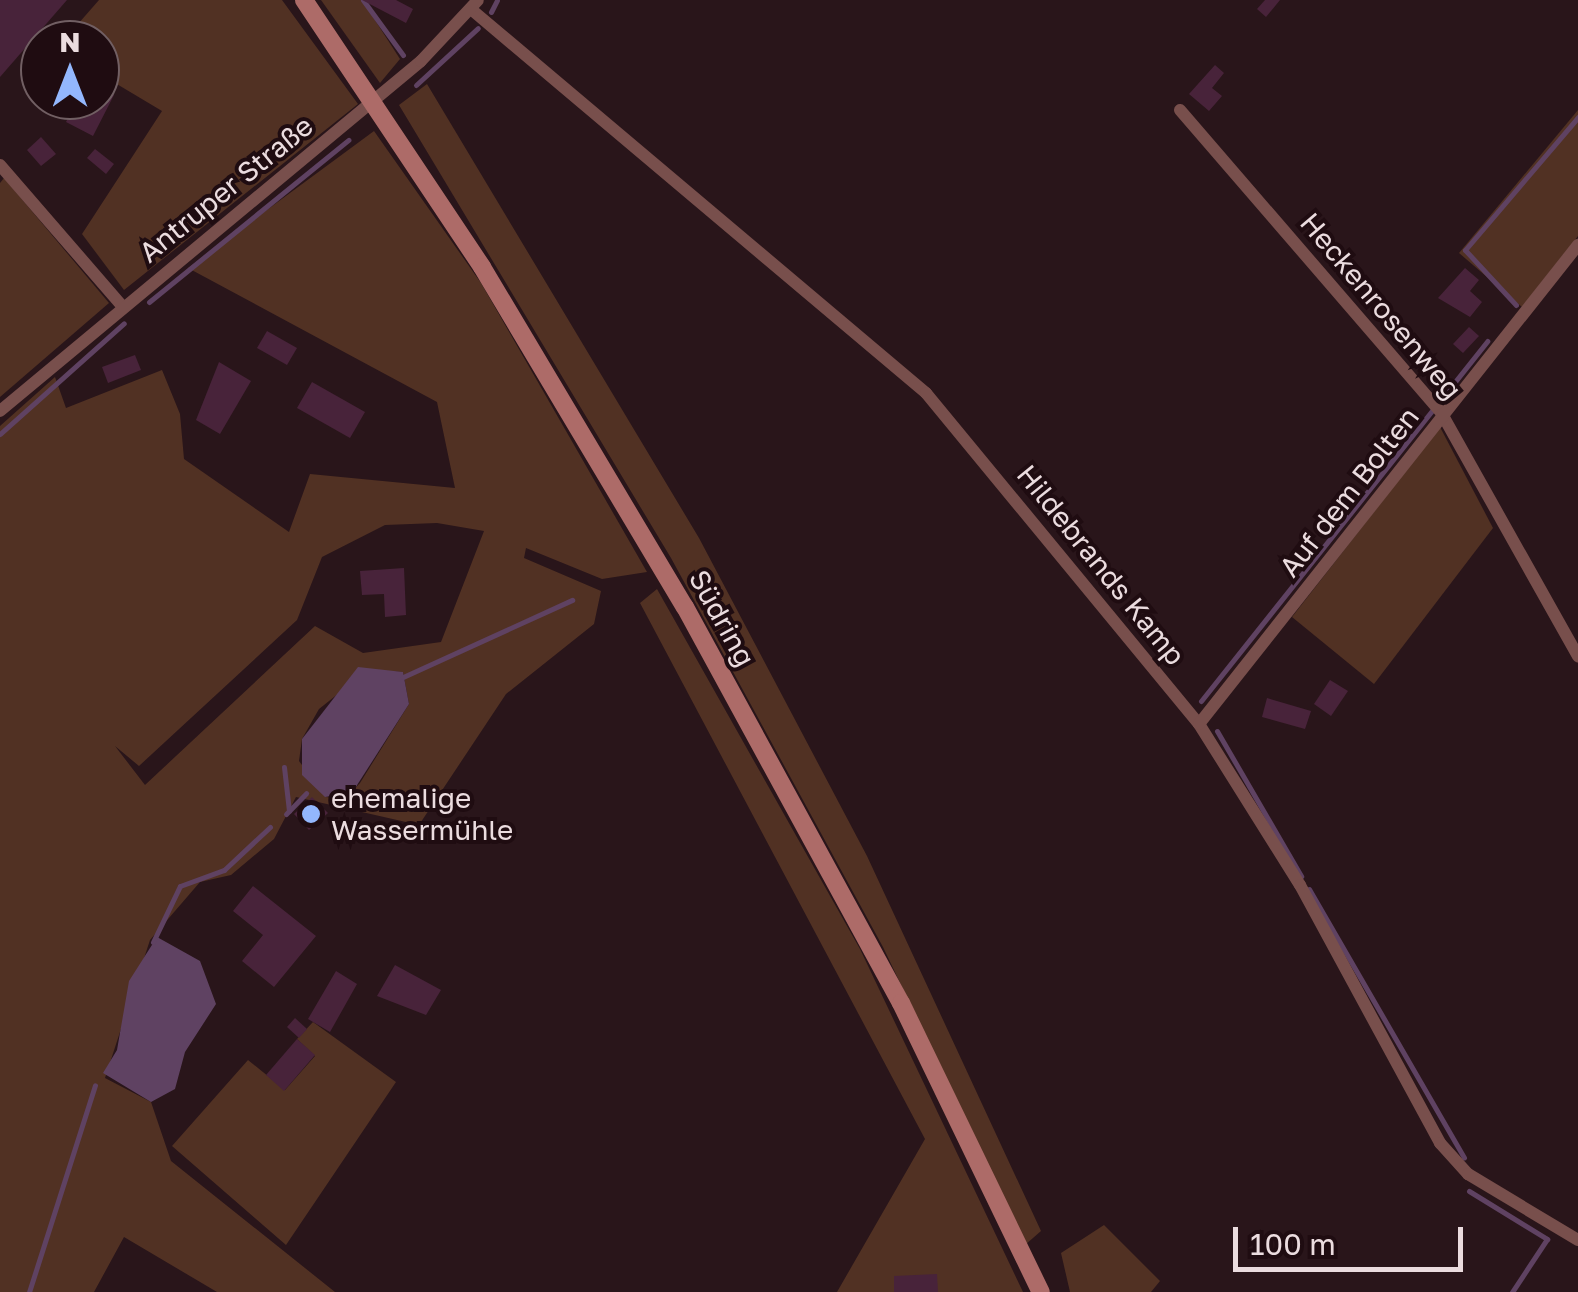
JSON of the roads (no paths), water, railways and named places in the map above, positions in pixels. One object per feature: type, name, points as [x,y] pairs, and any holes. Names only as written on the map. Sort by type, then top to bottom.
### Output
[{"type":"main road","name":"Südring","points":[[304,0],[392,128],[652,548],[900,1002],[1042,1292]]},
{"type":"street","name":"Antruper Straße","points":[[0,410],[475,5]]},
{"type":"street","name":"Hildebrands Kamp","points":[[475,5],[926,392],[1198,724],[1300,885],[1440,1143],[1468,1174],[1578,1240]]},
{"type":"street","name":"Heckenrosenweg","points":[[1180,110],[1442,414],[1578,656]]},
{"type":"street","points":[[0,164],[122,306]]},
{"type":"street","name":"Auf dem Bolten","points":[[1198,724],[1578,245]]},
{"type":"waterway","points":[[363,0],[403,55]]},
{"type":"waterway","points":[[491,12],[497,0]]},
{"type":"waterway","points":[[416,85],[478,28]]},
{"type":"waterway","points":[[1516,305],[1465,250],[1578,117]]},
{"type":"waterway","points":[[149,302],[348,140]]},
{"type":"waterway","points":[[0,434],[124,323]]},
{"type":"waterway","points":[[1201,701],[1487,341]]},
{"type":"waterway","points":[[403,677],[572,600]]},
{"type":"waterway","points":[[1217,731],[1301,876]]},
{"type":"waterway","points":[[284,767],[289,811]]},
{"type":"waterway","points":[[286,814],[306,793]]},
{"type":"waterway","points":[[153,942],[180,886],[224,870],[270,827]]},
{"type":"waterway","points":[[1309,889],[1464,1157]]},
{"type":"waterway","points":[[29,1292],[95,1085]]},
{"type":"waterway","points":[[1469,1191],[1547,1239],[1512,1292]]},
{"type":"place","name":"ehemalige Wassermühle","points":[[311,814]]}]
